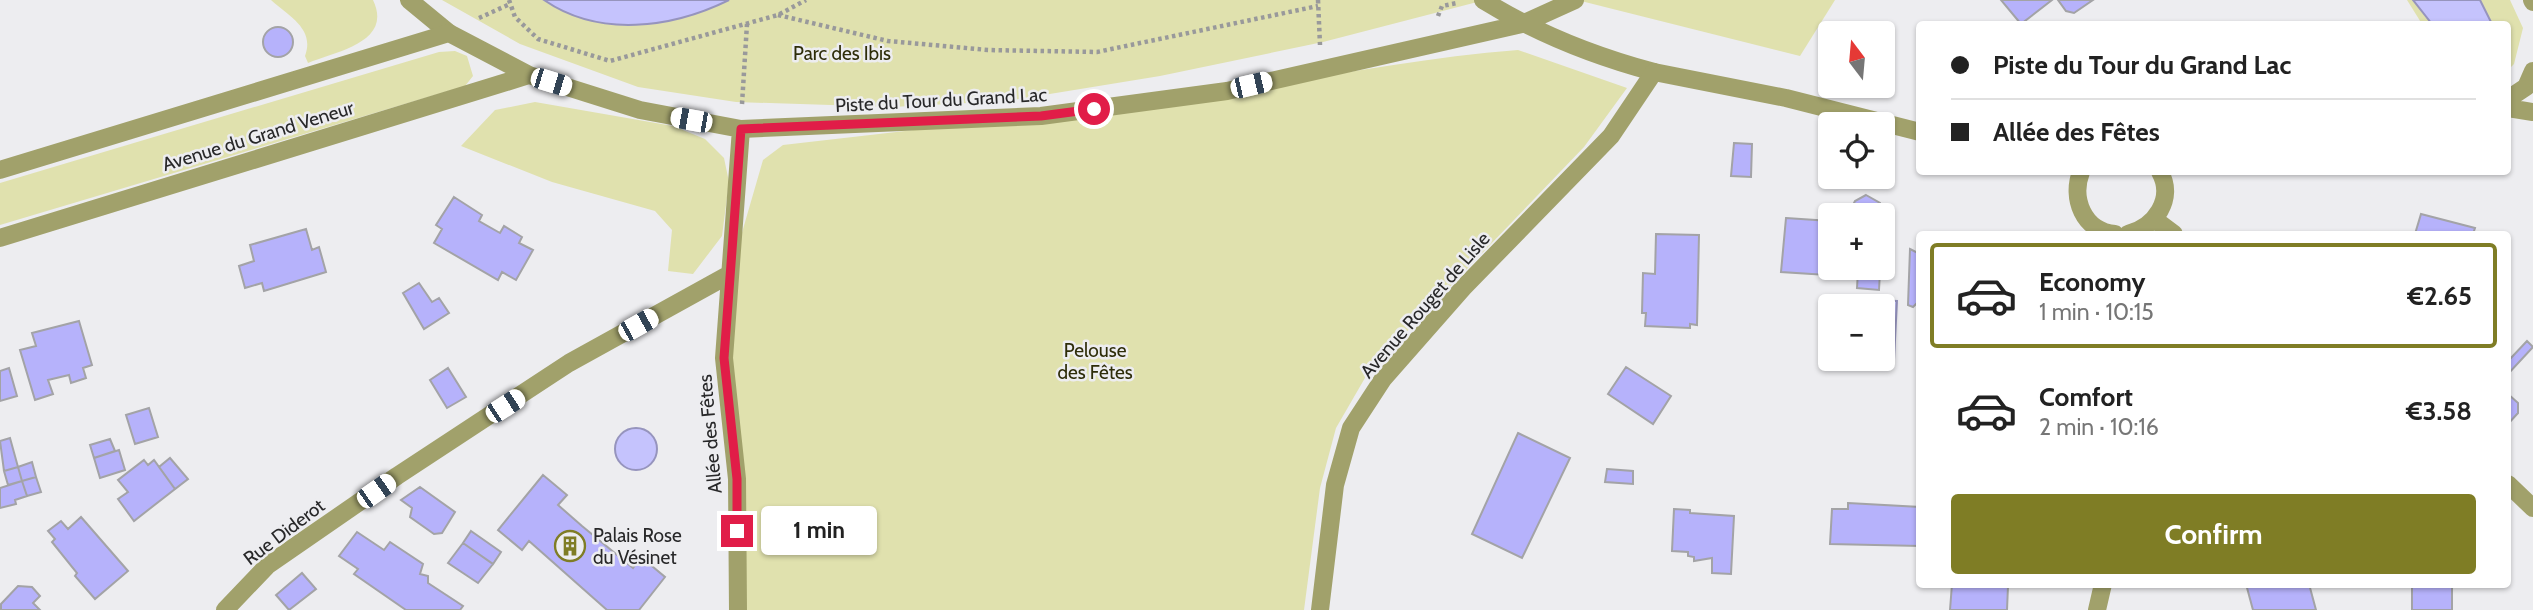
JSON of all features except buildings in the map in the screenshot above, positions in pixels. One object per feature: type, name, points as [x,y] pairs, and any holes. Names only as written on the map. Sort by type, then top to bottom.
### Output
[{"type":"street","name":"Piste du Tour du Grand Lac","points":[[409,0],[449,33],[529,75],[640,110],[741,129],[1041,116],[1227,90],[1522,24],[1575,0]]},
{"type":"street","points":[[1483,0],[1522,24],[1614,61],[1654,72],[1786,98],[1916,131]]},
{"type":"street","points":[[0,170],[449,33]]},
{"type":"street","points":[[2511,97],[2526,87],[2533,71]]},
{"type":"street","name":"Avenue Rouget de Lisle","points":[[1320,610],[1335,485],[1351,429],[1383,379],[1463,288],[1611,136],[1654,72]]},
{"type":"street","name":"Avenue du Grand Veneur","points":[[0,237],[529,75]]},
{"type":"street","points":[[2511,108],[2533,112]]},
{"type":"street","name":"Allée des Fêtes","points":[[738,610],[737,479],[724,358],[741,129]]},
{"type":"street","points":[[2081,175],[2077,198],[2082,214],[2093,226],[2107,231]]},
{"type":"street","points":[[2141,231],[2154,219],[2162,206],[2165,192],[2161,175]]},
{"type":"street","points":[[2154,219],[2170,231]]},
{"type":"street","name":"Rue Diderot","points":[[225,610],[268,565],[397,476],[569,363],[730,274]]},
{"type":"street","points":[[2511,487],[2533,508]]},
{"type":"street","points":[[2098,610],[2102,588]]},
{"type":"path","points":[[509,0],[515,17],[538,39],[610,61],[778,15],[806,0]]},
{"type":"path","points":[[778,15],[888,41],[988,50],[1097,51],[1318,3],[1321,70]]},
{"type":"path","points":[[741,129],[747,24]]},
{"type":"green space","points":[[271,0],[373,0],[377,14],[376,26],[359,43],[308,63],[305,56],[307,38],[304,31]]},
{"type":"green space","name":"Parc des Ibis","points":[[442,0],[1485,0],[1323,42],[1160,76],[1006,101],[892,107],[736,102],[638,87],[520,44]]},
{"type":"green space","points":[[1577,0],[1835,0],[1822,21],[1818,21],[1818,27],[1800,56]]},
{"type":"green space","points":[[2407,0],[2510,0],[2523,28],[2514,64],[2511,67],[2511,21],[2420,21]]},
{"type":"green space","name":"Pelouse des Fêtes","points":[[1518,50],[1627,88],[1584,147],[1369,371],[1336,428],[1320,488],[1304,610],[738,610],[724,358],[730,274],[763,160],[783,145],[1130,103]]},
{"type":"green space","points":[[455,51],[467,56],[473,76],[465,86],[0,225],[0,183],[439,52]]},
{"type":"green space","points":[[535,102],[673,126],[705,139],[724,158],[729,182],[722,236],[693,274],[668,271],[672,230],[655,211],[552,182],[461,146],[495,110]]},
{"type":"water","points":[[544,0],[729,0],[684,17],[636,25],[588,20],[565,12]]},
{"type":"water","points":[[2413,0],[2480,0],[2490,21],[2430,21]]},
{"type":"water","points":[[1895,301],[1897,301],[1895,340]]},
{"type":"water","points":[[636,428],[651,434],[657,449],[651,464],[636,470],[621,464],[615,449],[621,434]]},
{"type":"place","name":"Palais Rose du Vésinet","points":[[570,546]]},
{"type":"route","points":[[737,531],[737,479],[724,358],[741,129],[1041,116],[1094,109]]}]
